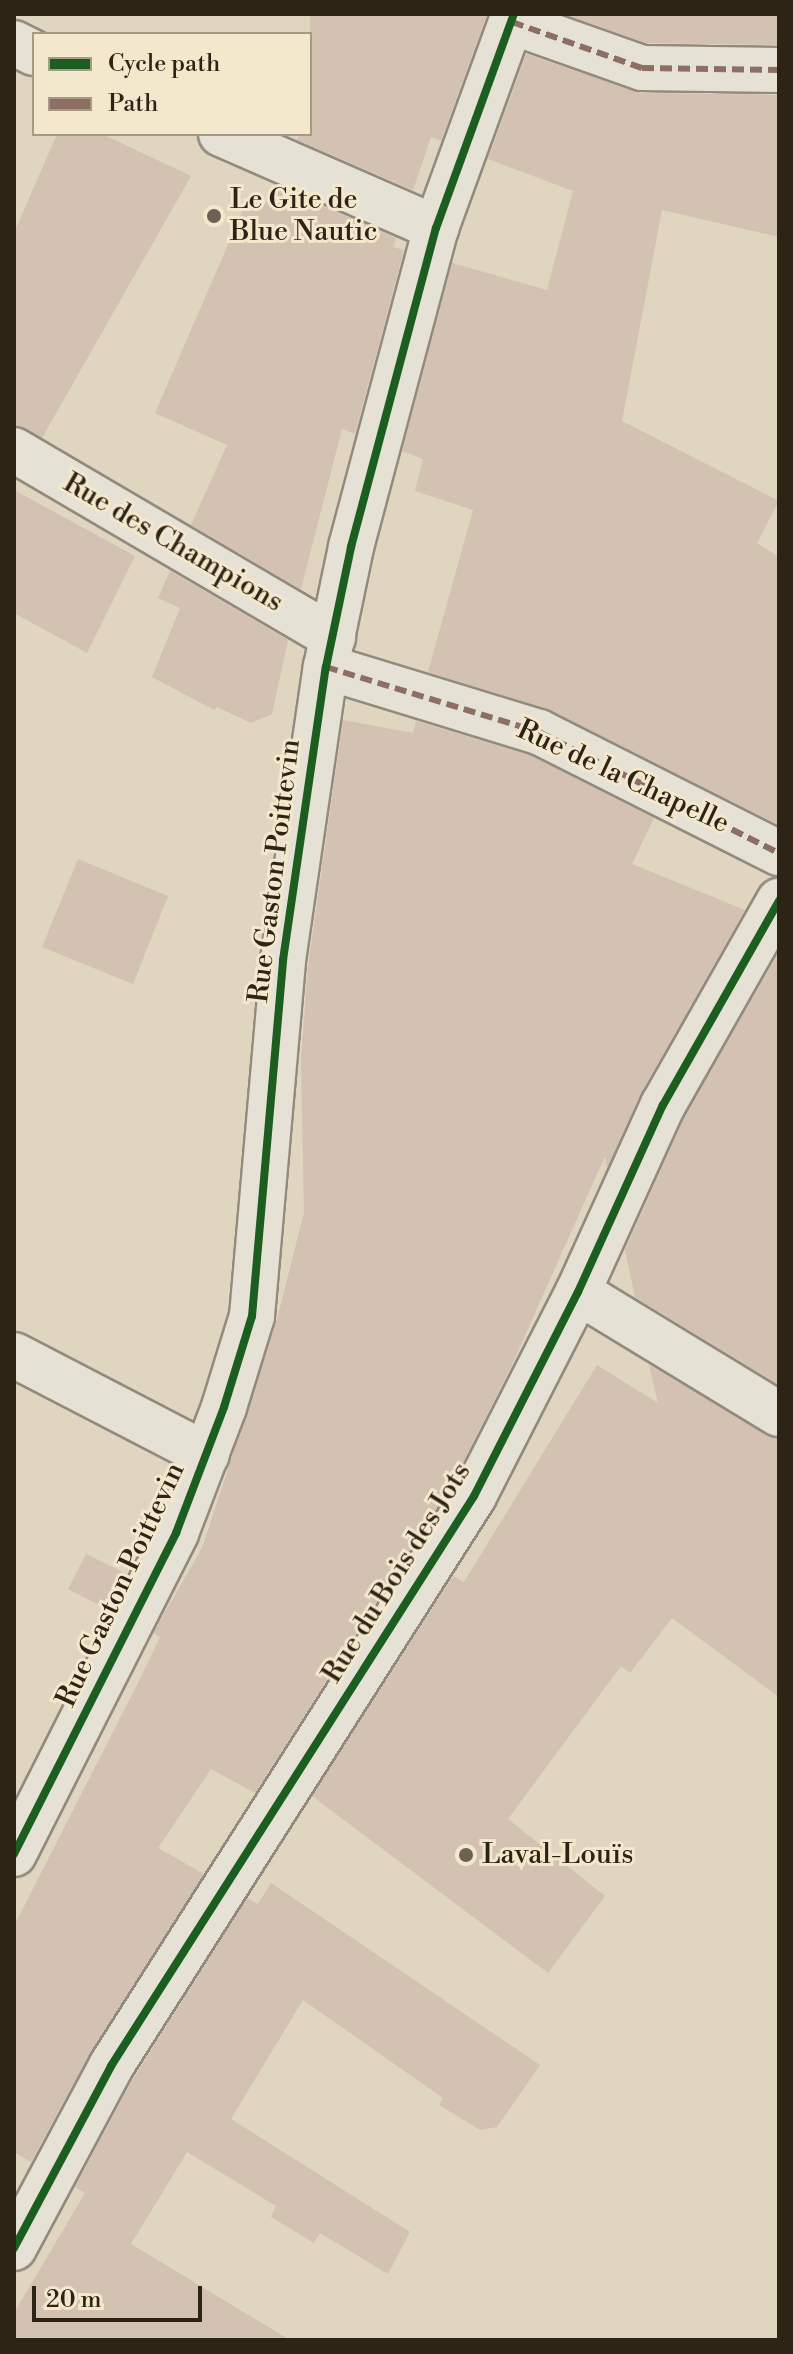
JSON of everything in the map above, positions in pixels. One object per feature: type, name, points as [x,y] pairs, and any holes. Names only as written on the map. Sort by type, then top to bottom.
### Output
[{"type":"street","points":[[513,18],[642,68],[779,70]]},
{"type":"street","name":"Rue Gaston Poittevin","points":[[14,1854],[176,1533],[207,1455],[252,1316],[283,960],[329,652],[351,547],[436,228],[513,18]]},
{"type":"street","points":[[14,43],[32,52]]},
{"type":"street","points":[[226,136],[436,228]]},
{"type":"street","name":"Rue des Champions","points":[[14,450],[329,652]]},
{"type":"street","name":"Rue de la Chapelle","points":[[329,652],[539,732],[779,853]]},
{"type":"street","name":"Rue du Bois des Jots","points":[[14,2248],[111,2066],[474,1496],[578,1292],[663,1105],[779,901]]},
{"type":"street","points":[[578,1292],[779,1414]]},
{"type":"street","points":[[14,1355],[207,1455]]},
{"type":"building","points":[[310,14],[487,14],[441,141],[431,137],[413,190],[297,140],[299,136],[312,136]]},
{"type":"building","points":[[564,14],[779,14],[779,45],[646,43]]},
{"type":"building","points":[[526,54],[641,93],[779,95],[779,237],[662,210],[622,421],[779,501],[757,543],[779,557],[779,825],[550,710],[428,672],[473,510],[415,491],[423,459],[402,451],[452,263],[547,290],[573,191],[488,159]]},
{"type":"building","points":[[56,136],[106,136],[191,176],[42,438],[14,425],[14,233]]},
{"type":"building","points":[[275,185],[396,238],[393,247],[404,250],[355,434],[342,429],[301,589],[191,525],[227,445],[155,413],[249,196],[266,203]]},
{"type":"building","points":[[14,490],[135,556],[87,653],[14,613]]},
{"type":"building","points":[[170,571],[288,640],[272,714],[251,723],[217,707],[214,710],[152,677],[180,608],[158,598]]},
{"type":"building","points":[[343,720],[413,733],[416,721],[530,755],[654,818],[632,864],[745,910],[641,1093],[607,1168],[605,1156],[511,1367],[452,1484],[255,1793],[211,1769],[158,1848],[204,1874],[90,2053],[31,2162],[14,2152],[14,1926],[160,1637],[153,1633],[202,1548],[276,1323],[304,1213],[301,1059],[308,966]]},
{"type":"building","points":[[78,859],[168,896],[133,984],[42,947]]},
{"type":"building","points":[[779,952],[779,1385],[635,1297],[625,1250],[685,1116]]},
{"type":"building","points":[[597,1365],[658,1403],[649,1365],[779,1439],[779,1697],[672,1618],[630,1673],[621,1666],[508,1819],[605,1896],[548,1973],[312,1796],[453,1576],[464,1582]]},
{"type":"building","points":[[86,1554],[127,1574],[109,1610],[68,1589]]},
{"type":"building","points":[[271,1883],[540,2065],[497,2127],[480,2130],[439,2105],[443,2098],[303,2000],[231,2119],[410,2232],[388,2274],[320,2233],[314,2243],[271,2217],[276,2206],[187,2152],[131,2244],[290,2340],[14,2340],[14,2313],[85,2193],[75,2187],[133,2079],[247,1898],[258,1904]]},
{"type":"marked path","points":[[512,22],[642,68],[779,70]]},
{"type":"marked path","points":[[326,667],[539,732],[779,853]]},
{"type":"cycle path","points":[[14,1854],[176,1533],[224,1407],[252,1316],[283,960],[326,667],[351,547],[436,228],[514,14]]},
{"type":"cycle path","points":[[14,2248],[111,2066],[474,1496],[578,1292],[663,1105],[779,901]]},
{"type":"place","name":"Le Gite de Blue Nautic","points":[[214,216]]},
{"type":"place","name":"Laval-Louïs","points":[[466,1855]]}]
